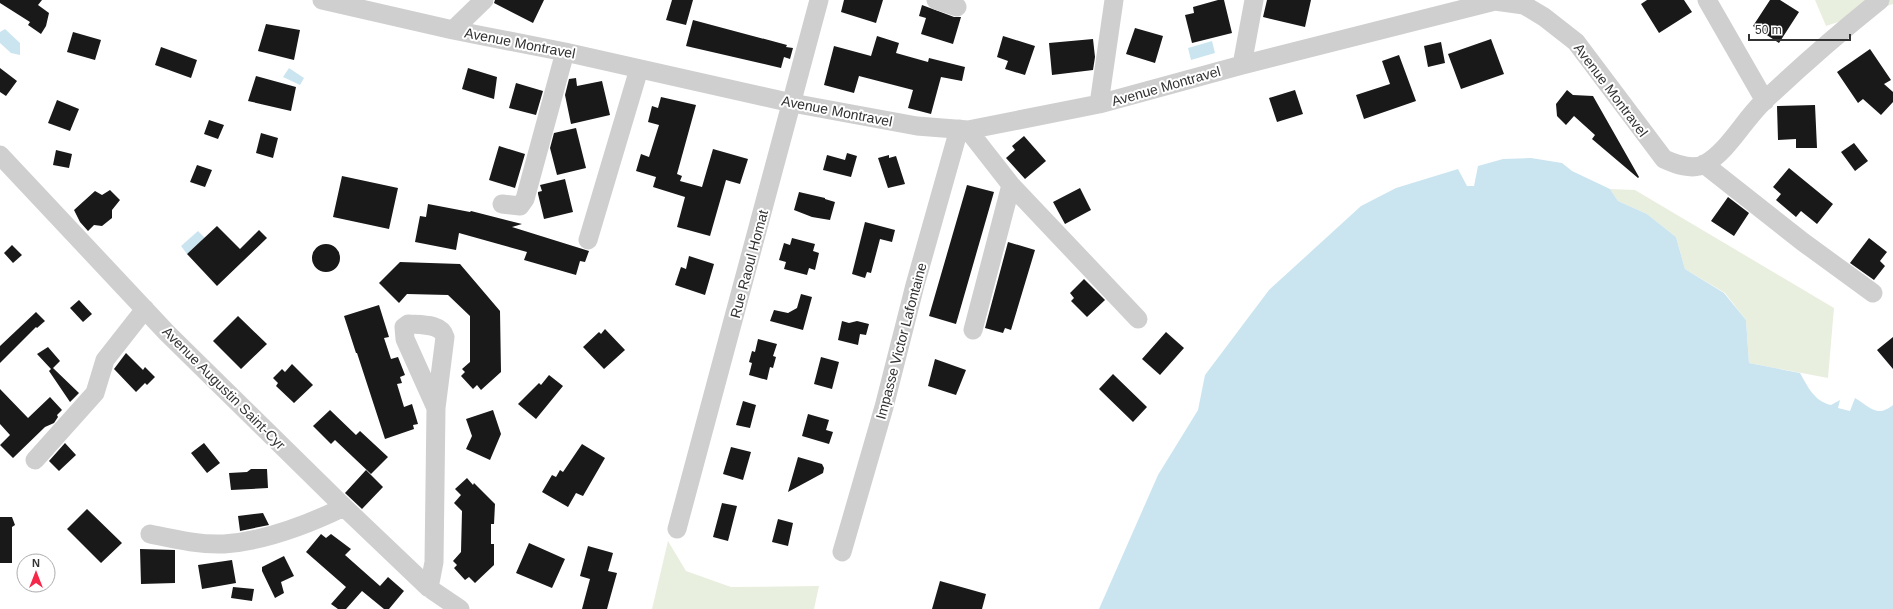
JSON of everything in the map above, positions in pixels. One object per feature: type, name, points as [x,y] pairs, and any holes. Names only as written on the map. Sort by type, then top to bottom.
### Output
[{"type":"street","name":"Avenue Montravel","points":[[322,0],[453,30],[565,52],[792,103],[916,126],[963,129],[1099,104],[1242,64],[1495,0],[1524,5],[1544,16],[1576,42],[1664,159],[1684,166],[1694,167],[1704,164]]},
{"type":"street","points":[[453,30],[484,0]]},
{"type":"street","name":"Rue Raoul Homat","points":[[677,529],[819,0]]},
{"type":"street","points":[[936,0],[958,7]]},
{"type":"street","points":[[1099,104],[1114,0]]},
{"type":"street","points":[[1242,64],[1254,0]]},
{"type":"street","points":[[1708,0],[1765,101]]},
{"type":"street","points":[[1873,293],[1803,242],[1704,164],[1721,150],[1765,101],[1807,61],[1880,0]]},
{"type":"street","points":[[502,204],[520,206],[525,199],[565,52]]},
{"type":"street","points":[[588,240],[639,69]]},
{"type":"street","points":[[963,129],[1012,185],[1138,318]]},
{"type":"street","name":"Impasse Victor Lafontaine","points":[[842,552],[884,407],[915,285],[963,129]]},
{"type":"street","name":"Avenue Augustin Saint-Cyr","points":[[0,154],[145,309],[344,507],[429,588],[460,609]]},
{"type":"street","points":[[973,330],[1012,185]]},
{"type":"street","points":[[35,460],[95,393],[105,360],[145,309]]},
{"type":"street","points":[[429,588],[434,562],[436,408]]},
{"type":"street","points":[[150,534],[189,542],[224,544],[270,536],[314,521],[344,507]]},
{"type":"green space","points":[[1815,0],[1893,0],[1893,4],[1826,26]]},
{"type":"green space","points":[[1610,189],[1635,190],[1834,308],[1828,378],[1749,363],[1746,320],[1725,293],[1685,269],[1676,237],[1647,214],[1618,201]]},
{"type":"green space","points":[[668,541],[686,571],[731,587],[819,586],[814,609],[652,609]]},
{"type":"water","points":[[5,29],[20,43],[20,55],[11,53],[0,43],[0,32]]},
{"type":"water","points":[[1212,41],[1215,53],[1191,60],[1188,48]]},
{"type":"water","points":[[289,68],[304,78],[300,85],[283,77]]},
{"type":"water","points":[[1531,158],[1562,163],[1572,171],[1610,189],[1618,201],[1647,214],[1676,237],[1685,269],[1724,293],[1746,320],[1749,363],[1800,373],[1812,393],[1820,400],[1831,405],[1840,400],[1838,408],[1850,411],[1855,398],[1869,408],[1878,411],[1887,409],[1893,405],[1893,609],[1099,609],[1158,475],[1198,410],[1205,375],[1269,290],[1361,206],[1396,188],[1458,169],[1467,186],[1474,186],[1478,166],[1503,159]]},
{"type":"water","points":[[198,231],[205,238],[187,254],[181,246]]},
{"type":"building","points":[[0,0],[42,0],[38,5],[49,13],[46,26],[41,34],[28,25],[30,22],[0,3]]},
{"type":"building","points":[[495,0],[544,0],[533,23],[494,3]]},
{"type":"building","points":[[672,0],[693,0],[686,25],[666,20]]},
{"type":"building","points":[[844,0],[883,0],[876,23],[841,12]]},
{"type":"building","points":[[1218,0],[1224,0],[1232,33],[1192,43],[1185,15],[1194,13],[1193,7]]},
{"type":"building","points":[[1267,0],[1311,0],[1305,27],[1263,17]]},
{"type":"building","points":[[1647,0],[1684,0],[1692,12],[1659,33],[1641,4]]},
{"type":"building","points":[[1770,0],[1780,0],[1799,12],[1779,43],[1753,26]]},
{"type":"building","points":[[922,5],[954,17],[961,17],[953,44],[921,34],[926,18],[919,16]]},
{"type":"building","points":[[693,20],[787,45],[786,47],[793,48],[790,59],[784,57],[781,68],[686,46]]},
{"type":"building","points":[[266,24],[300,30],[294,60],[258,51]]},
{"type":"building","points":[[1135,28],[1163,36],[1155,63],[1126,54]]},
{"type":"building","points":[[73,32],[101,40],[95,60],[67,52]]},
{"type":"building","points":[[877,36],[899,43],[896,53],[928,62],[929,58],[965,67],[962,81],[941,77],[931,114],[908,108],[913,90],[859,76],[854,93],[824,85],[834,46],[871,56]]},
{"type":"building","points":[[1003,36],[1035,46],[1025,75],[1005,69],[1008,61],[997,57]]},
{"type":"building","points":[[1093,39],[1095,57],[1093,70],[1052,75],[1049,43]]},
{"type":"building","points":[[1491,39],[1504,74],[1461,89],[1448,54]]},
{"type":"building","points":[[1441,42],[1445,63],[1428,67],[1424,46]]},
{"type":"building","points":[[161,47],[197,60],[191,78],[155,65]]},
{"type":"building","points":[[1870,49],[1891,80],[1884,84],[1893,92],[1893,102],[1881,115],[1863,99],[1858,103],[1837,72]]},
{"type":"building","points":[[1399,55],[1416,101],[1364,119],[1356,95],[1390,84],[1382,61]]},
{"type":"building","points":[[0,68],[17,81],[6,96],[0,92]]},
{"type":"building","points":[[468,68],[497,77],[494,99],[462,89]]},
{"type":"building","points":[[256,76],[296,87],[291,111],[248,101]]},
{"type":"building","points":[[576,78],[577,86],[602,81],[610,115],[571,124],[565,95],[569,79]]},
{"type":"building","points":[[516,83],[543,91],[536,115],[509,108]]},
{"type":"building","points":[[1295,90],[1303,114],[1277,122],[1269,98]]},
{"type":"building","points":[[1567,90],[1573,95],[1593,96],[1639,177],[1638,178],[1592,139],[1595,135],[1574,116],[1566,125],[1557,116],[1556,104]]},
{"type":"building","points":[[661,97],[696,105],[677,174],[682,176],[680,181],[702,187],[713,149],[748,159],[740,184],[726,180],[710,236],[677,227],[685,197],[653,187],[656,177],[636,171],[641,154],[649,157],[659,125],[648,122],[652,106],[658,108]]},
{"type":"building","points":[[57,100],[79,109],[70,131],[48,123]]},
{"type":"building","points":[[1815,105],[1817,148],[1796,148],[1796,139],[1778,140],[1777,106]]},
{"type":"building","points":[[209,120],[224,125],[218,139],[204,134]]},
{"type":"building","points":[[576,128],[586,168],[557,175],[550,148],[554,133]]},
{"type":"building","points":[[261,133],[278,138],[273,158],[256,153]]},
{"type":"building","points":[[1024,136],[1046,161],[1025,179],[1006,158],[1015,150],[1012,146]]},
{"type":"building","points":[[1854,143],[1868,161],[1855,171],[1841,152]]},
{"type":"building","points":[[499,146],[525,154],[515,188],[489,180]]},
{"type":"building","points":[[56,150],[72,154],[69,168],[53,165]]},
{"type":"building","points":[[847,153],[857,156],[851,177],[823,170],[827,155],[845,160]]},
{"type":"building","points":[[889,155],[889,158],[896,156],[905,184],[888,188],[878,158]]},
{"type":"building","points":[[197,165],[212,170],[205,187],[190,182]]},
{"type":"building","points":[[1789,168],[1833,204],[1817,224],[1801,211],[1796,217],[1776,200],[1781,194],[1773,187]]},
{"type":"building","points":[[342,176],[398,188],[389,229],[333,217]]},
{"type":"building","points":[[565,179],[573,212],[544,219],[538,194],[538,192],[542,191],[540,185]]},
{"type":"building","points":[[967,185],[994,192],[956,324],[929,316]]},
{"type":"building","points":[[1080,188],[1091,210],[1065,224],[1053,202]]},
{"type":"building","points":[[110,190],[120,200],[112,210],[112,218],[102,226],[94,225],[88,231],[80,222],[74,210],[95,191],[102,195]]},
{"type":"building","points":[[799,192],[835,202],[830,220],[812,217],[794,210]]},
{"type":"building","points":[[1728,197],[1749,213],[1734,236],[1711,221]]},
{"type":"building","points":[[428,204],[471,211],[522,224],[512,227],[589,251],[585,262],[580,261],[576,275],[524,260],[527,252],[459,233],[456,250],[415,242],[420,216],[426,217]]},
{"type":"building","points":[[865,222],[895,230],[892,242],[880,239],[871,273],[867,272],[865,278],[852,274]]},
{"type":"building","points":[[217,226],[240,249],[259,230],[267,238],[217,286],[187,254]]},
{"type":"building","points":[[792,238],[815,244],[813,251],[819,253],[815,270],[809,268],[807,275],[784,269],[786,262],[779,260],[784,243],[790,245]]},
{"type":"building","points":[[1869,238],[1887,252],[1880,261],[1885,266],[1874,280],[1850,263]]},
{"type":"building","points":[[1008,242],[1035,250],[1011,330],[1005,328],[1003,333],[985,328]]},
{"type":"building","points":[[326,244],[332,245],[336,248],[339,252],[339,264],[336,268],[332,271],[326,272],[320,271],[316,268],[313,264],[312,258],[313,252],[316,248],[320,245]]},
{"type":"building","points":[[12,245],[22,255],[13,263],[4,253]]},
{"type":"building","points":[[689,256],[714,264],[705,295],[675,285],[681,267],[686,269]]},
{"type":"building","points":[[400,262],[460,264],[500,311],[501,372],[481,390],[477,385],[473,389],[461,376],[465,372],[462,369],[470,362],[470,316],[448,295],[407,294],[399,303],[379,283]]},
{"type":"building","points":[[1084,279],[1105,300],[1087,317],[1071,301],[1074,298],[1070,293]]},
{"type":"building","points":[[801,294],[812,297],[803,330],[770,321],[774,310],[788,313],[797,308]]},
{"type":"building","points":[[79,300],[92,314],[83,322],[70,308]]},
{"type":"building","points":[[379,305],[389,337],[384,338],[391,359],[398,357],[405,375],[400,377],[402,383],[397,384],[404,407],[412,404],[418,424],[413,425],[414,429],[385,439],[344,316]]},
{"type":"building","points":[[36,312],[45,321],[37,328],[36,327],[0,363],[0,346]]},
{"type":"building","points":[[238,316],[267,344],[241,369],[213,341]]},
{"type":"building","points":[[842,321],[849,323],[857,321],[869,324],[866,335],[860,334],[858,345],[838,340]]},
{"type":"building","points":[[605,329],[625,350],[604,369],[583,347],[599,332],[601,334]]},
{"type":"building","points":[[1166,332],[1184,348],[1160,375],[1142,359]]},
{"type":"building","points":[[1893,337],[1893,369],[1877,350]]},
{"type":"building","points":[[758,339],[777,344],[773,356],[776,357],[773,368],[770,367],[767,380],[749,375],[752,363],[749,362],[752,351],[755,352]]},
{"type":"building","points":[[48,347],[60,361],[53,368],[79,393],[70,402],[49,371],[51,369],[37,354]]},
{"type":"building","points":[[126,353],[143,370],[145,367],[155,377],[147,385],[145,383],[136,392],[114,369]]},
{"type":"building","points":[[821,357],[839,362],[832,389],[814,384]]},
{"type":"building","points":[[935,359],[966,370],[956,395],[928,386]]},
{"type":"building","points":[[292,364],[313,385],[294,403],[276,386],[278,383],[273,378],[282,369],[285,372]]},
{"type":"building","points":[[1113,374],[1147,407],[1133,422],[1099,389]]},
{"type":"building","points":[[549,375],[563,386],[536,419],[518,404],[539,383],[541,385]]},
{"type":"building","points":[[0,389],[28,418],[50,397],[62,410],[57,415],[58,417],[54,423],[45,427],[13,458],[0,445],[10,435],[0,424]]},
{"type":"building","points":[[743,401],[756,405],[750,428],[736,425]]},
{"type":"building","points":[[330,410],[356,435],[360,431],[388,457],[371,474],[335,440],[331,444],[313,426]]},
{"type":"building","points":[[493,410],[501,434],[490,460],[466,449],[472,436],[466,419]]},
{"type":"building","points":[[808,414],[829,420],[826,430],[833,432],[829,444],[802,436]]},
{"type":"building","points":[[65,443],[76,455],[59,471],[49,461]]},
{"type":"building","points":[[204,443],[220,463],[207,473],[191,453]]},
{"type":"building","points":[[582,444],[605,458],[583,496],[576,493],[568,507],[542,492],[552,475],[556,477],[560,470],[563,472]]},
{"type":"building","points":[[731,447],[751,452],[743,480],[723,474]]},
{"type":"building","points":[[798,457],[822,464],[824,468],[823,473],[788,492]]},
{"type":"building","points":[[251,469],[267,469],[268,488],[231,490],[229,473],[247,472]]},
{"type":"building","points":[[366,470],[383,487],[362,509],[345,493]]},
{"type":"building","points":[[467,478],[495,504],[494,524],[491,524],[491,544],[494,544],[494,565],[475,583],[469,577],[465,580],[454,568],[457,565],[453,561],[461,552],[462,511],[454,503],[461,495],[455,489]]},
{"type":"building","points":[[722,503],[737,506],[728,541],[713,537]]},
{"type":"building","points":[[87,509],[122,543],[101,563],[67,529]]},
{"type":"building","points":[[263,513],[269,525],[240,531],[238,516]]},
{"type":"building","points":[[0,517],[12,517],[15,525],[12,527],[12,563],[0,563]]},
{"type":"building","points":[[778,519],[793,523],[788,546],[772,542]]},
{"type":"building","points":[[321,534],[326,538],[331,534],[351,549],[345,555],[380,586],[388,577],[404,591],[389,609],[384,609],[362,591],[346,609],[338,609],[331,604],[346,587],[306,552]]},
{"type":"building","points":[[529,543],[565,559],[552,588],[516,573]]},
{"type":"building","points":[[588,546],[613,553],[608,571],[617,573],[607,609],[582,609],[590,579],[580,576]]},
{"type":"building","points":[[140,549],[175,550],[175,583],[141,584]]},
{"type":"building","points":[[284,556],[294,576],[281,582],[284,593],[275,598],[262,571],[262,567]]},
{"type":"building","points":[[232,560],[236,583],[202,589],[198,565]]},
{"type":"building","points":[[940,581],[986,594],[982,609],[932,609]]},
{"type":"building","points":[[233,587],[254,589],[252,601],[231,598]]}]
